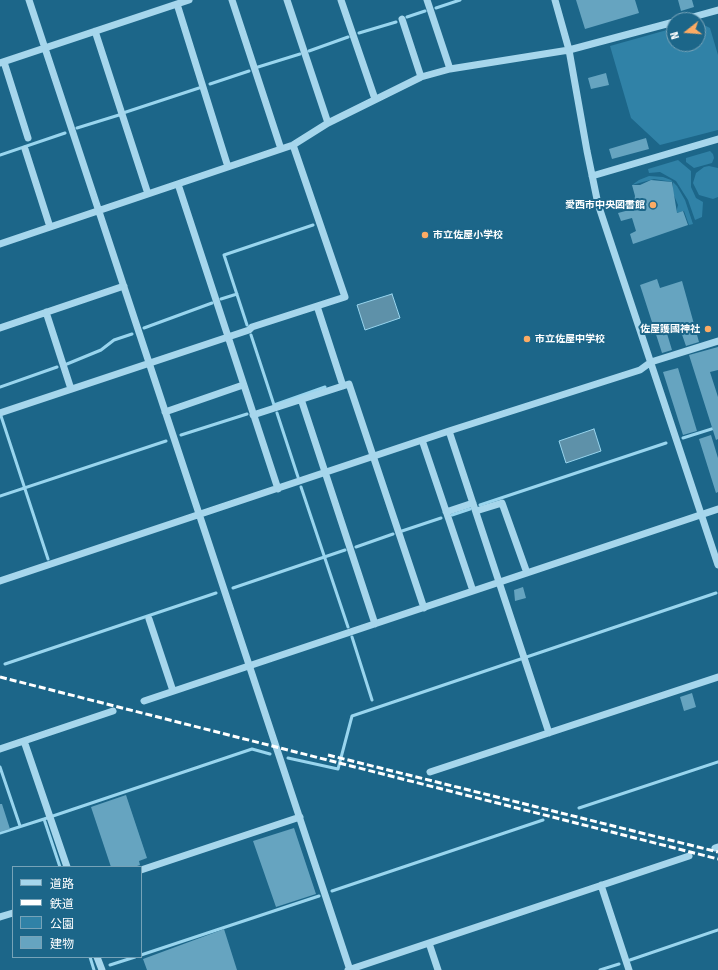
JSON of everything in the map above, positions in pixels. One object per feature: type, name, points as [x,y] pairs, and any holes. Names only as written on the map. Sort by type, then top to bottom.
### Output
[{"type":"street","points":[[29,0],[300,817],[349,970],[689,856]]},
{"type":"street","points":[[28,138],[2,62],[188,0]]},
{"type":"street","points":[[232,0],[281,149]]},
{"type":"street","points":[[287,0],[328,123]]},
{"type":"street","points":[[341,0],[375,99]]},
{"type":"street","points":[[427,0],[450,69]]},
{"type":"street","points":[[555,0],[569,50],[598,204],[718,565]]},
{"type":"street","points":[[177,4],[228,167]]},
{"type":"street","points":[[706,13],[718,10]]},
{"type":"street","points":[[402,19],[421,77]]},
{"type":"street","points":[[0,244],[293,145],[328,123],[421,77],[450,69],[569,50],[666,24]]},
{"type":"street","points":[[95,31],[148,194]]},
{"type":"street","points":[[592,176],[718,139]]},
{"type":"street","points":[[0,413],[345,297],[293,145]]},
{"type":"street","points":[[25,149],[50,227]]},
{"type":"street","points":[[178,184],[227,337],[278,488]]},
{"type":"street","points":[[0,328],[124,286]]},
{"type":"street","points":[[317,306],[343,386]]},
{"type":"street","points":[[46,312],[71,389]]},
{"type":"street","points":[[0,581],[449,430],[640,370],[651,362],[718,341]]},
{"type":"street","points":[[253,415],[349,384],[424,608]]},
{"type":"street","points":[[166,412],[243,385]]},
{"type":"street","points":[[301,399],[375,624]]},
{"type":"street","points":[[449,430],[550,733]]},
{"type":"street","points":[[422,440],[473,591]]},
{"type":"street","points":[[446,512],[473,502]]},
{"type":"street","points":[[476,511],[502,503],[527,573]]},
{"type":"street","points":[[144,701],[718,509]]},
{"type":"street","points":[[149,619],[173,691]]},
{"type":"street","points":[[430,772],[718,677]]},
{"type":"street","points":[[0,749],[114,711]]},
{"type":"street","points":[[24,741],[67,866]]},
{"type":"street","points":[[142,870],[300,817]]},
{"type":"street","points":[[601,885],[629,970]]},
{"type":"street","points":[[0,917],[12,913]]},
{"type":"street","points":[[429,943],[438,970]]},
{"type":"street","points":[[97,958],[102,970]]},
{"type":"green space","points":[[706,26],[710,28],[718,55],[718,130],[660,145],[631,118],[610,46],[666,30],[666,52],[706,52]]},
{"type":"green space","points":[[710,151],[714,158],[712,163],[694,168],[686,162],[686,158]]},
{"type":"green space","points":[[678,160],[691,171],[691,187],[696,198],[703,202],[702,217],[695,220],[688,200],[676,181],[660,172],[649,173],[648,169]]},
{"type":"green space","points":[[709,166],[718,168],[718,197],[713,199],[699,195],[693,183],[696,173],[704,167]]},
{"type":"green space","points":[[649,176],[663,177],[673,182],[654,179],[632,185]]},
{"type":"green space","points":[[673,182],[685,200],[693,224],[689,225],[684,211],[676,213],[678,205],[673,193]]},
{"type":"shaded area","points":[[392,294],[400,318],[365,330],[357,305]]},
{"type":"shaded area","points":[[594,429],[601,451],[566,463],[559,441]]},
{"type":"building","points":[[576,0],[635,0],[639,13],[585,29]]},
{"type":"building","points":[[678,0],[692,0],[694,7],[681,11]]},
{"type":"building","points":[[606,73],[609,85],[591,89],[588,78]]},
{"type":"building","points":[[646,138],[649,149],[612,159],[609,149]]},
{"type":"building","points":[[651,180],[672,182],[677,213],[683,211],[688,225],[633,244],[630,234],[636,231],[632,218],[621,221],[618,213],[633,209],[635,196],[632,185],[640,185]]},
{"type":"building","points":[[657,279],[660,288],[682,281],[699,342],[686,346],[678,323],[665,327],[672,350],[662,353],[640,285]]},
{"type":"building","points":[[718,347],[718,370],[710,372],[718,397],[718,439],[716,440],[689,355]]},
{"type":"building","points":[[678,368],[697,431],[683,435],[663,372]]},
{"type":"building","points":[[711,435],[718,458],[718,492],[716,493],[699,439]]},
{"type":"building","points":[[523,587],[526,598],[515,601],[514,590]]},
{"type":"building","points":[[692,693],[696,707],[684,711],[680,697]]},
{"type":"building","points":[[126,795],[147,858],[139,861],[140,865],[111,866],[91,807]]},
{"type":"building","points":[[0,804],[2,804],[10,829],[0,832]]},
{"type":"building","points":[[294,828],[316,894],[276,907],[253,841]]},
{"type":"building","points":[[224,929],[237,970],[147,970],[143,959]]},
{"type":"waterway","points":[[436,8],[460,0]]},
{"type":"waterway","points":[[407,17],[425,11]]},
{"type":"waterway","points":[[359,33],[396,22]]},
{"type":"waterway","points":[[309,51],[348,37]]},
{"type":"waterway","points":[[258,67],[300,54]]},
{"type":"waterway","points":[[210,84],[249,71]]},
{"type":"waterway","points":[[123,113],[199,88]]},
{"type":"waterway","points":[[77,128],[119,115]]},
{"type":"waterway","points":[[0,155],[65,133]]},
{"type":"waterway","points":[[247,325],[224,255],[313,225]]},
{"type":"waterway","points":[[221,299],[237,294]]},
{"type":"waterway","points":[[144,328],[212,303]]},
{"type":"waterway","points":[[67,364],[101,350],[114,340],[132,334]]},
{"type":"waterway","points":[[251,335],[274,405],[325,387]]},
{"type":"waterway","points":[[0,387],[57,367]]},
{"type":"waterway","points":[[277,413],[298,477]]},
{"type":"waterway","points":[[181,435],[247,414]]},
{"type":"waterway","points":[[1,416],[48,559]]},
{"type":"waterway","points":[[683,438],[718,427]]},
{"type":"waterway","points":[[0,496],[166,441]]},
{"type":"waterway","points":[[480,505],[666,443]]},
{"type":"waterway","points":[[301,487],[348,627]]},
{"type":"waterway","points":[[452,515],[470,509]]},
{"type":"waterway","points":[[402,531],[441,518]]},
{"type":"waterway","points":[[356,547],[393,534]]},
{"type":"waterway","points":[[233,588],[345,550]]},
{"type":"waterway","points":[[5,664],[216,593]]},
{"type":"waterway","points":[[288,758],[338,769],[352,716],[716,593]]},
{"type":"waterway","points":[[352,637],[372,700]]},
{"type":"waterway","points":[[60,866],[44,819],[252,749],[270,754]]},
{"type":"waterway","points":[[579,808],[718,762]]},
{"type":"waterway","points":[[0,767],[20,826]]},
{"type":"waterway","points":[[0,833],[44,819]]},
{"type":"waterway","points":[[332,891],[543,820]]},
{"type":"waterway","points":[[142,955],[319,896]]},
{"type":"waterway","points":[[630,960],[718,930]]},
{"type":"waterway","points":[[90,958],[94,970]]},
{"type":"waterway","points":[[110,965],[132,958]]},
{"type":"waterway","points":[[600,970],[619,964]]},
{"type":"railway","points":[[0,677],[718,859]]},
{"type":"railway","points":[[328,755],[718,852]]},
{"type":"place","name":"愛西市中央図書館","points":[[653,205]]},
{"type":"place","name":"市立佐屋小学校","points":[[425,235]]},
{"type":"place","name":"佐屋護國神社","points":[[708,329]]},
{"type":"place","name":"市立佐屋中学校","points":[[527,339]]}]
